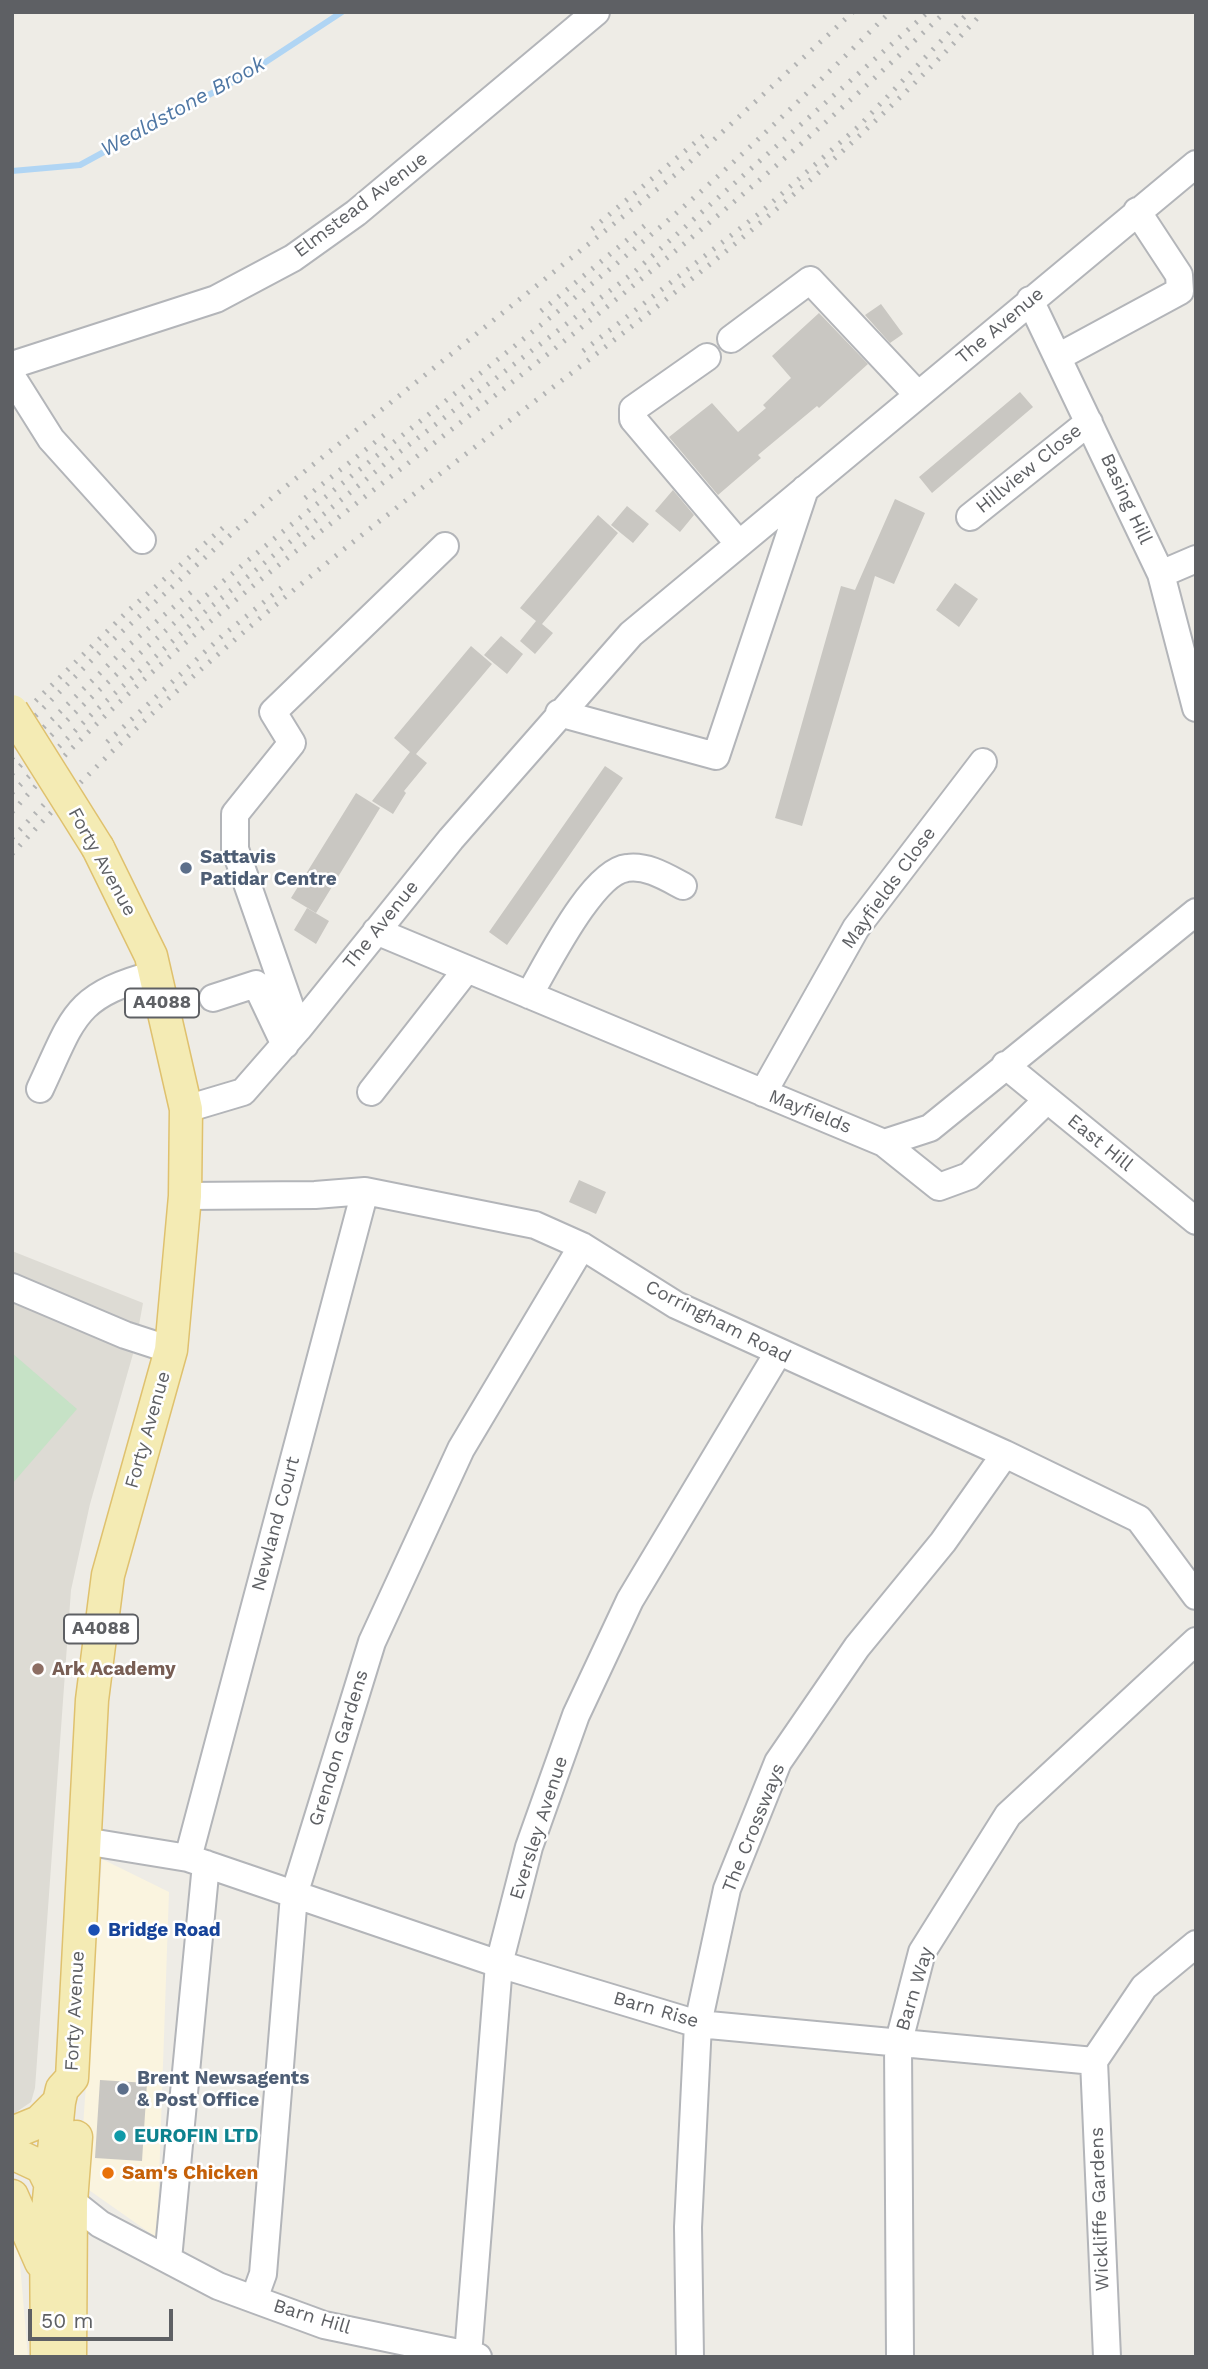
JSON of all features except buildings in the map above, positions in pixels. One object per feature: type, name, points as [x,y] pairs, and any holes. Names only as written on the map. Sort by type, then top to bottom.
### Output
[{"type":"main road","name":"Forty Avenue","points":[[12,710],[98,849],[151,956],[186,1109],[186,1196],[171,1350],[108,1575],[92,1700],[61,2193]]},
{"type":"main road","points":[[12,2133],[39,2122],[66,2090]]},
{"type":"main road","points":[[12,2153],[41,2167],[61,2193],[64,2355]]},
{"type":"main road","points":[[12,2177],[37,2188],[61,2193]]},
{"type":"main road","name":"A4088","points":[[61,2193],[47,2276],[64,2355]]},
{"type":"main road","points":[[12,2196],[47,2276]]},
{"type":"street","name":"Elmstead Avenue","points":[[12,365],[216,299],[293,258],[356,213],[596,12]]},
{"type":"street","name":"The Avenue","points":[[186,1109],[243,1092],[559,713],[631,634],[1196,164]]},
{"type":"street","points":[[1058,357],[1180,291],[1179,275],[1137,211]]},
{"type":"street","points":[[731,339],[810,280],[918,394]]},
{"type":"street","name":"Basing Hill","points":[[1030,300],[1161,574],[1196,708]]},
{"type":"street","points":[[707,357],[633,410],[633,419],[739,544]]},
{"type":"street","points":[[12,377],[51,439],[142,540]]},
{"type":"street","name":"Hillview Close","points":[[970,517],[1089,422]]},
{"type":"street","points":[[559,713],[716,757],[804,489]]},
{"type":"street","points":[[291,1037],[235,849],[235,814],[292,743],[273,712],[445,546]]},
{"type":"street","points":[[1161,574],[1196,559]]},
{"type":"street","name":"Mayfields Close","points":[[763,1093],[856,928],[983,762]]},
{"type":"street","points":[[529,995],[582,907],[610,874],[625,868],[642,867],[683,886]]},
{"type":"street","points":[[884,1143],[930,1128],[1196,912]]},
{"type":"street","name":"Mayfields","points":[[376,931],[884,1143],[939,1187],[969,1176],[1047,1100]]},
{"type":"street","points":[[371,1092],[467,969]]},
{"type":"street","points":[[40,1089],[81,1008],[100,993],[155,974]]},
{"type":"street","points":[[213,998],[256,984],[291,1037]]},
{"type":"street","name":"East Hill","points":[[1005,1065],[1196,1221]]},
{"type":"street","name":"Corringham Road","points":[[186,1196],[315,1195],[365,1191],[535,1225],[582,1247],[677,1306],[1005,1454],[1139,1519],[1196,1596]]},
{"type":"street","name":"Newland Court","points":[[168,2259],[197,1861],[365,1191]]},
{"type":"street","name":"Grendon Gardens","points":[[254,2299],[263,2274],[295,1895],[372,1642],[461,1449],[582,1247]]},
{"type":"street","points":[[12,1287],[125,1335],[171,1350]]},
{"type":"street","name":"Eversley Avenue","points":[[473,2356],[499,1964],[530,1847],[576,1715],[630,1601],[778,1353]]},
{"type":"street","name":"The Crossways","points":[[691,2357],[688,2227],[698,2024],[727,1889],[778,1762],[857,1647],[943,1542],[1005,1454]]},
{"type":"street","name":"Barn Way","points":[[900,2357],[898,2045],[922,1952],[1008,1815],[1196,1641]]},
{"type":"street","name":"Barn Rise","points":[[84,1841],[197,1861],[499,1964],[698,2024],[898,2045],[1094,2061]]},
{"type":"street","points":[[1094,2061],[1144,1987],[1196,1944]]},
{"type":"street","name":"Wickliffe Gardens","points":[[1094,2061],[1107,2357]]},
{"type":"street","name":"Barn Hill","points":[[61,2193],[100,2224],[218,2286],[324,2325],[473,2356]]},
{"type":"shaded area","name":"Ark Academy","points":[[12,1251],[143,1303],[135,1347],[90,1504],[71,1590],[35,2088],[31,2102],[12,2115]]},
{"type":"shaded area","points":[[102,1859],[169,1892],[157,2238],[79,2183]]},
{"type":"shaded area","points":[[12,2219],[17,2229],[28,2357],[12,2357]]},
{"type":"green space","points":[[12,1353],[77,1409],[12,1484]]},
{"type":"waterway","name":"Wealdstone Brook","points":[[12,171],[80,165],[249,73],[342,12]]},
{"type":"railway","points":[[12,739],[106,646],[274,496],[681,170],[853,12]]},
{"type":"railway","points":[[12,774],[85,703],[238,569],[666,222],[764,134],[890,12]]},
{"type":"railway","points":[[12,793],[92,714],[207,610],[397,454],[633,273],[928,12]]},
{"type":"railway","points":[[12,812],[65,756],[177,650],[296,551],[658,265],[833,116],[945,12]]},
{"type":"railway","points":[[583,351],[761,212],[859,126],[969,12]]},
{"type":"railway","points":[[12,854],[145,720],[239,636],[336,555],[618,337],[770,214],[844,150],[915,83],[983,12]]},
{"type":"railway","points":[[592,229],[710,130]]},
{"type":"railway","points":[[541,311],[649,222]]},
{"type":"railway","points":[[305,498],[384,435]]},
{"type":"railway","points":[[12,724],[130,609],[225,526]]},
{"type":"railway","points":[[107,742],[222,636],[286,584]]},
{"type":"railway","points":[[12,758],[129,645],[197,587]]},
{"type":"railway","points":[[12,838],[52,796]]},
{"type":"place","name":"Sattavis Patidar Centre","points":[[186,868]]},
{"type":"place","name":"Ark Academy","points":[[38,1669]]},
{"type":"place","name":"Bridge Road","points":[[94,1930]]},
{"type":"place","name":"Brent Newsagents & Post Office","points":[[123,2089]]},
{"type":"place","name":"EUROFIN LTD","points":[[120,2136]]},
{"type":"place","name":"Sam's Chicken","points":[[108,2173]]}]
